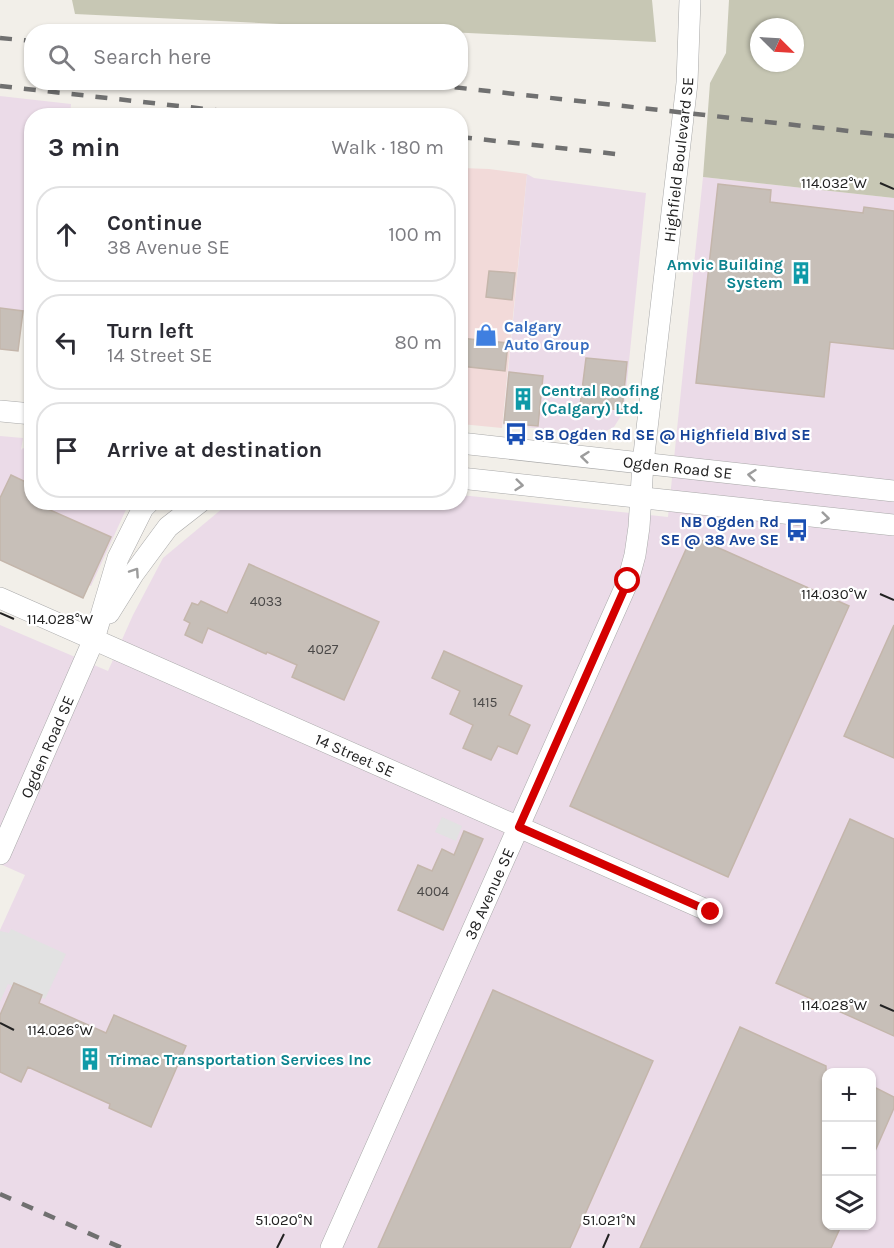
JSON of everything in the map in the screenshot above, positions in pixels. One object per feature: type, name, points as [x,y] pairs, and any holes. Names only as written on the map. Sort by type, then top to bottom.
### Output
[{"type":"street","name":"Highfield Boulevard SE","points":[[641,498],[643,463],[687,83],[690,0]]},
{"type":"street","points":[[0,411],[24,413]]},
{"type":"street","name":"Ogden Road SE","points":[[468,444],[894,491]]},
{"type":"street","points":[[468,479],[894,525]]},
{"type":"street","name":"38 Avenue SE","points":[[331,1248],[628,581],[635,555],[641,498]]},
{"type":"street","name":"Ogden Road SE","points":[[0,854],[94,639],[118,558],[142,510]]},
{"type":"street","name":"Ogden Road SE","points":[[94,639],[134,573],[168,527],[190,510]]},
{"type":"street","name":"14 Street SE","points":[[0,598],[711,912]]},
{"type":"shaded area","points":[[72,0],[652,0],[656,42],[468,33],[468,24],[282,24],[75,14]]},
{"type":"shaded area","points":[[729,0],[894,0],[894,198],[703,177],[710,83],[726,53]]},
{"type":"shaded area","points":[[0,96],[71,104],[71,108],[24,108],[24,311],[0,308]]},
{"type":"shaded area","name":"Calgary Auto Group","points":[[468,168],[527,174],[502,428],[468,425]]},
{"type":"shaded area","points":[[527,174],[534,178],[646,193],[624,411],[614,427],[600,434],[503,425]]},
{"type":"shaded area","points":[[703,177],[894,198],[894,1248],[0,1248],[0,930],[25,875],[0,864],[0,625],[108,671],[133,615],[163,558],[221,510],[468,510],[468,496],[668,517]]},
{"type":"shaded area","points":[[0,436],[23,438],[21,450],[24,448],[24,510],[126,510],[91,586],[89,585],[83,598],[0,560]]},
{"type":"shaded area","points":[[442,817],[462,826],[456,841],[435,832]]},
{"type":"shaded area","points":[[11,929],[66,954],[45,999],[8,984],[0,1002],[0,931],[9,933]]},
{"type":"building","name":"Amvic Building System","points":[[718,184],[771,190],[770,202],[863,213],[864,207],[894,211],[894,349],[830,342],[824,397],[696,383]]},
{"type":"building","points":[[489,271],[515,273],[512,300],[486,297]]},
{"type":"building","points":[[0,308],[23,311],[18,351],[0,349]]},
{"type":"building","points":[[468,339],[508,343],[505,371],[468,367]]},
{"type":"building","points":[[586,358],[627,362],[622,410],[580,406]]},
{"type":"building","name":"Central Roofing (Calgary) Ltd.","points":[[509,372],[543,376],[538,426],[504,423]]},
{"type":"building","points":[[11,475],[24,481],[24,510],[50,510],[111,537],[83,598],[0,560],[0,498]]},
{"type":"building","points":[[692,536],[849,606],[728,877],[570,806]]},
{"type":"building","points":[[249,564],[379,622],[344,700],[292,677],[297,665],[267,652],[266,654],[208,628],[202,643],[185,635],[190,623],[184,620],[192,603],[198,605],[201,601],[227,613]]},
{"type":"building","points":[[894,625],[894,758],[844,736]]},
{"type":"building","points":[[444,651],[522,686],[509,715],[530,725],[517,754],[498,746],[491,760],[463,748],[473,725],[450,714],[460,691],[432,678]]},
{"type":"building","points":[[850,819],[894,839],[894,1036],[776,983]]},
{"type":"building","points":[[464,831],[483,839],[443,930],[398,910],[418,865],[432,871],[442,849],[454,855]]},
{"type":"building","name":"Trimac Transportation Services Inc","points":[[14,983],[42,995],[39,1003],[106,1033],[114,1015],[186,1046],[151,1127],[109,1108],[110,1104],[28,1067],[21,1082],[0,1072],[0,1015]]},
{"type":"building","points":[[493,990],[653,1061],[570,1248],[378,1248]]},
{"type":"building","points":[[740,1027],[826,1066],[822,1068],[822,1230],[839,1230],[831,1248],[640,1248]]},
{"type":"building","points":[[876,1088],[894,1097],[894,1108],[876,1149]]},
{"type":"railway","points":[[0,38],[24,40]]},
{"type":"railway","points":[[0,86],[24,89]]},
{"type":"railway","points":[[468,89],[894,136]]},
{"type":"railway","points":[[36,90],[197,108]]},
{"type":"railway","points":[[468,138],[616,154]]},
{"type":"railway","points":[[0,1194],[122,1248]]},
{"type":"place","name":"Amvic Building System","points":[[801,273]]},
{"type":"place","name":"Calgary Auto Group","points":[[486,335]]},
{"type":"place","name":"Central Roofing (Calgary) Ltd.","points":[[523,399]]},
{"type":"place","name":"SB Ogden Rd SE @ Highfield Blvd SE","points":[[516,434]]},
{"type":"place","name":"NB Ogden Rd SE @ 38 Ave SE","points":[[797,530]]},
{"type":"place","name":"Trimac Transportation Services Inc","points":[[90,1059]]},
{"type":"route","points":[[628,581],[519,827],[711,912]]}]
